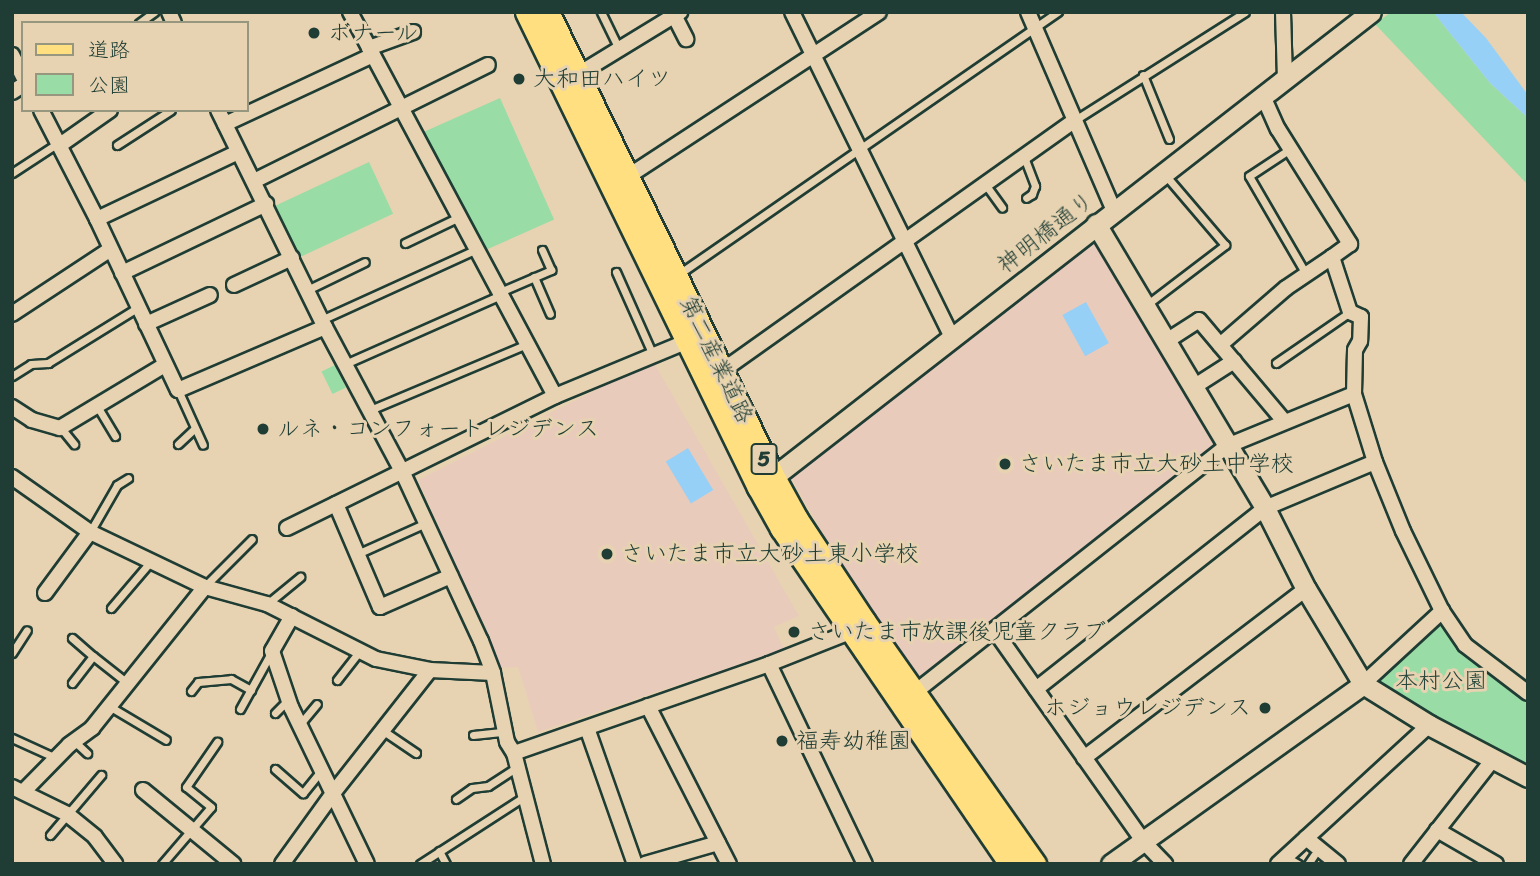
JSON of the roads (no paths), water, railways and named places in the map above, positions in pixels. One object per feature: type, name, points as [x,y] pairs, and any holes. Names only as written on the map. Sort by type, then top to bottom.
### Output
[{"type":"main road","name":"第二産業道路","points":[[527,12],[626,177],[722,371],[766,483],[799,557],[1011,864]]},
{"type":"main road","name":"第二産業道路","points":[[547,12],[569,80],[688,341],[766,483],[1034,864]]},
{"type":"street","points":[[350,12],[555,396]]},
{"type":"street","points":[[792,12],[953,337]]},
{"type":"street","points":[[626,177],[879,12]]},
{"type":"street","points":[[1028,12],[1114,211]]},
{"type":"street","points":[[1283,12],[1285,79]]},
{"type":"street","points":[[569,80],[677,15],[686,39]]},
{"type":"street","name":"神明橋通り","points":[[766,483],[1368,15]]},
{"type":"street","points":[[225,124],[413,32]]},
{"type":"street","points":[[254,181],[403,110],[488,65]]},
{"type":"street","points":[[1220,345],[1306,274],[1350,244],[1290,149],[1263,96]]},
{"type":"street","points":[[42,112],[97,219],[136,308],[178,390],[323,323]]},
{"type":"street","points":[[60,145],[107,112]]},
{"type":"street","points":[[219,112],[323,323],[402,471],[493,673],[504,732],[516,760],[543,864]]},
{"type":"street","points":[[722,371],[745,358],[905,240],[1075,120]]},
{"type":"street","points":[[97,219],[238,152]]},
{"type":"street","points":[[122,273],[265,204]]},
{"type":"street","points":[[1096,224],[1265,509],[1306,589],[1363,684],[1429,725],[1528,777]]},
{"type":"street","points":[[12,314],[111,249]]},
{"type":"street","points":[[1332,257],[1350,312],[1361,317],[1360,341],[1355,350],[1354,394],[1376,463],[1441,611],[1465,645],[1528,693]]},
{"type":"street","points":[[234,285],[292,258]]},
{"type":"street","points":[[146,324],[210,295]]},
{"type":"street","points":[[1165,342],[1199,320],[1285,422]]},
{"type":"street","points":[[287,528],[555,396],[688,341]]},
{"type":"street","points":[[1192,388],[1234,361]]},
{"type":"street","points":[[12,407],[32,420],[60,428],[165,365]]},
{"type":"street","points":[[914,693],[1227,446],[1354,394]]},
{"type":"street","points":[[1036,689],[1265,509],[1376,463]]},
{"type":"street","points":[[14,481],[90,532],[205,587],[267,604],[376,659],[430,670],[493,673]]},
{"type":"street","points":[[336,504],[380,607],[451,576]]},
{"type":"street","points":[[45,593],[90,532]]},
{"type":"street","points":[[115,864],[95,837],[67,814],[18,789],[92,728],[126,682],[205,587]]},
{"type":"street","points":[[1084,758],[1306,589]]},
{"type":"street","points":[[1111,864],[1363,684],[1441,611]]},
{"type":"street","points":[[292,616],[272,651],[289,700],[367,864]]},
{"type":"street","points":[[995,631],[1143,841],[1165,864]]},
{"type":"street","points":[[516,760],[586,728],[769,664],[850,632]]},
{"type":"street","points":[[769,664],[865,864]]},
{"type":"street","points":[[282,864],[334,792],[430,670]]},
{"type":"street","points":[[648,706],[729,864]]},
{"type":"street","points":[[1278,864],[1429,725]]},
{"type":"street","points":[[586,728],[635,864]]},
{"type":"street","points":[[1411,864],[1494,758]]},
{"type":"street","points":[[143,790],[233,864]]},
{"type":"street","points":[[1437,830],[1496,864]]},
{"type":"street","points":[[1306,838],[1338,864]]},
{"type":"street","points":[[645,864],[718,843]]},
{"type":"lane","points":[[601,12],[619,50]]},
{"type":"lane","points":[[675,277],[1058,12]]},
{"type":"lane","points":[[1075,120],[1245,12]]},
{"type":"lane","points":[[1143,75],[1168,139]]},
{"type":"lane","points":[[117,145],[168,112]]},
{"type":"lane","points":[[12,173],[55,145],[60,145]]},
{"type":"lane","points":[[1290,149],[1249,176],[1306,274]]},
{"type":"lane","points":[[1024,157],[1035,186],[1032,194],[1026,198]]},
{"type":"lane","points":[[1144,306],[1225,246],[1163,173]]},
{"type":"lane","points":[[985,184],[1002,207]]},
{"type":"lane","points":[[405,243],[460,216]]},
{"type":"lane","points":[[323,323],[477,249]]},
{"type":"lane","points":[[345,364],[551,270],[542,250]]},
{"type":"lane","points":[[307,290],[365,262]]},
{"type":"lane","points":[[616,272],[653,356]]},
{"type":"lane","points":[[534,277],[550,314]]},
{"type":"lane","points":[[12,376],[31,365],[48,363],[136,308]]},
{"type":"lane","points":[[1276,363],[1350,312]]},
{"type":"lane","points":[[370,410],[527,343]]},
{"type":"lane","points":[[178,390],[203,445]]},
{"type":"lane","points":[[97,406],[115,436]]},
{"type":"lane","points":[[60,428],[74,444]]},
{"type":"lane","points":[[178,443],[195,428]]},
{"type":"lane","points":[[90,532],[117,485],[128,478]]},
{"type":"lane","points":[[357,554],[426,523]]},
{"type":"lane","points":[[205,587],[251,539]]},
{"type":"lane","points":[[111,608],[152,560]]},
{"type":"lane","points":[[267,604],[300,577]]},
{"type":"lane","points":[[12,653],[27,630]]},
{"type":"lane","points":[[72,639],[126,682]]},
{"type":"lane","points":[[240,709],[272,651]]},
{"type":"lane","points":[[337,680],[360,651]]},
{"type":"lane","points":[[72,683],[93,656]]},
{"type":"lane","points":[[191,691],[198,682],[230,679],[251,690]]},
{"type":"lane","points":[[275,713],[283,701],[289,700]]},
{"type":"lane","points":[[300,724],[317,704]]},
{"type":"lane","points":[[108,706],[166,740]]},
{"type":"lane","points":[[382,730],[416,753]]},
{"type":"lane","points":[[473,735],[504,732]]},
{"type":"lane","points":[[12,738],[57,758]]},
{"type":"lane","points":[[74,741],[87,753]]},
{"type":"lane","points":[[162,864],[211,807],[186,787],[217,742]]},
{"type":"lane","points":[[456,799],[472,788],[488,786],[516,760]]},
{"type":"lane","points":[[275,769],[303,793],[321,771]]},
{"type":"lane","points":[[50,835],[101,775]]},
{"type":"lane","points":[[420,864],[525,796]]},
{"type":"lane","points":[[439,851],[446,864]]},
{"type":"lane","points":[[1302,854],[1311,859]]},
{"type":"water","points":[[1433,12],[1461,12],[1486,38],[1528,95],[1528,118],[1490,83]]},
{"type":"water","points":[[1086,302],[1109,343],[1085,356],[1062,315]]},
{"type":"water","points":[[688,448],[713,490],[691,503],[666,461]]},
{"type":"place","name":"ボナール","points":[[314,33]]},
{"type":"place","name":"大和田ハイツ","points":[[519,79]]},
{"type":"place","name":"ルネ・コンフォートレジデンス","points":[[263,429]]},
{"type":"place","name":"さいたま市立大砂土中学校","points":[[1005,464]]},
{"type":"place","name":"さいたま市立大砂土東小学校","points":[[607,554]]},
{"type":"place","name":"さいたま市放課後児童クラブ","points":[[794,632]]},
{"type":"place","name":"ホジョウレジデンス","points":[[1265,708]]},
{"type":"place","name":"福寿幼稚園","points":[[782,741]]},
{"type":"park label","name":"本村公園","points":[[1441,681]]}]
